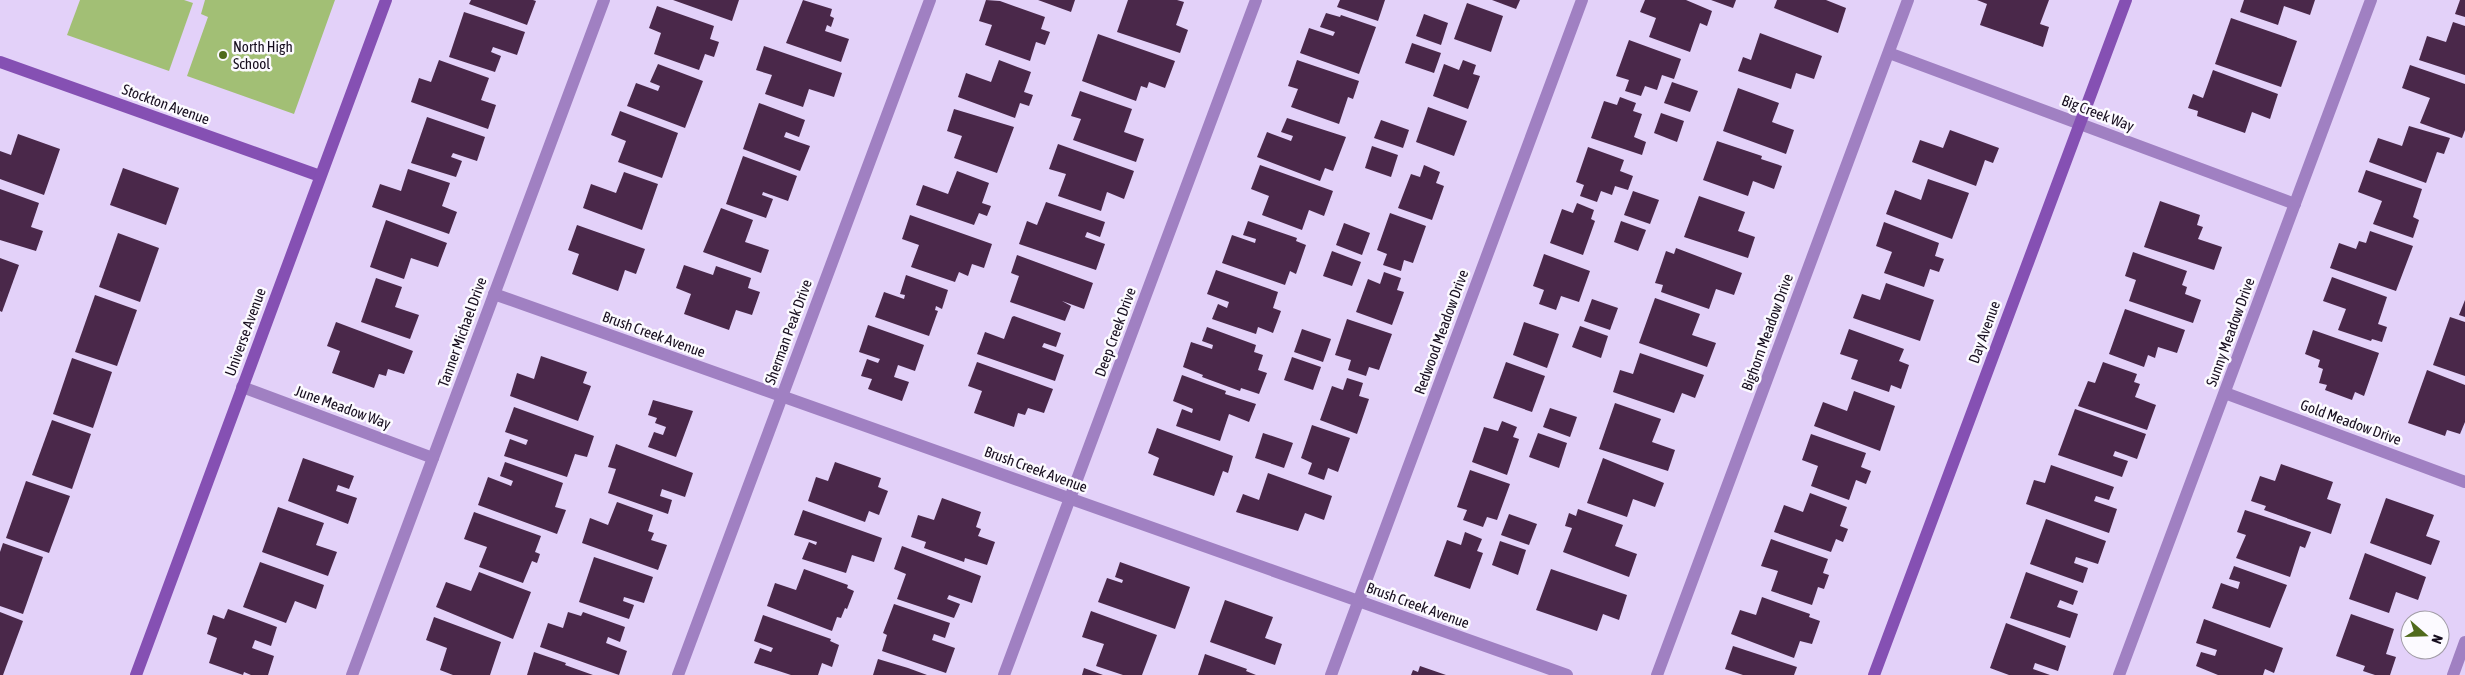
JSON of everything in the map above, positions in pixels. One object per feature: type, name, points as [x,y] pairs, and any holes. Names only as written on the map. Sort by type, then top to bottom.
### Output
[{"type":"street","name":"Universe Avenue","points":[[136,675],[386,0]]},
{"type":"street","name":"Tanner Michael Drive","points":[[352,675],[604,0]]},
{"type":"street","name":"Sherman Peak Drive","points":[[678,675],[930,0]]},
{"type":"street","name":"Deep Creek Drive","points":[[1004,675],[1256,0]]},
{"type":"street","name":"Redwood Meadow Drive","points":[[1330,675],[1582,0]]},
{"type":"street","name":"Bighorn Meadow Drive","points":[[1657,675],[1908,0]]},
{"type":"street","name":"Day Avenue","points":[[1874,675],[2126,0]]},
{"type":"street","name":"Sunny Meadow Drive","points":[[2119,675],[2371,0]]},
{"type":"street","name":"Big Creek Way","points":[[1889,53],[2295,204]]},
{"type":"street","name":"Stockton Avenue","points":[[0,62],[320,176]]},
{"type":"street","name":"Brush Creek Avenue","points":[[494,294],[1567,675]]},
{"type":"street","name":"June Meadow Way","points":[[242,387],[433,458]]},
{"type":"street","name":"Gold Meadow Drive","points":[[2225,393],[2465,482]]},
{"type":"street","points":[[2453,675],[2465,642]]},
{"type":"green space","points":[[80,0],[184,0],[193,3],[169,71],[67,35]]},
{"type":"green space","points":[[205,0],[335,0],[294,114],[187,76],[208,17],[201,14]]},
{"type":"building","points":[[471,0],[536,1],[527,25],[469,4]]},
{"type":"building","points":[[673,0],[739,0],[732,21]]},
{"type":"building","points":[[803,0],[832,9],[830,16],[834,18],[831,27],[827,25],[825,31],[849,39],[841,62],[786,43]]},
{"type":"building","points":[[986,0],[1000,1],[1045,17],[1041,29],[1050,32],[1045,45],[1036,42],[1030,61],[985,45],[992,25],[979,21]]},
{"type":"building","points":[[1038,0],[1075,0],[1071,12]]},
{"type":"building","points":[[1128,0],[1177,0],[1184,2],[1176,25],[1188,30],[1180,53],[1117,32]]},
{"type":"building","points":[[1340,0],[1385,0],[1378,21],[1337,7]]},
{"type":"building","points":[[1492,0],[1520,0],[1516,9]]},
{"type":"building","points":[[1645,0],[1686,0],[1712,11],[1707,26],[1700,23],[1690,52],[1649,37],[1656,18],[1640,12]]},
{"type":"building","points":[[1711,0],[1736,0],[1733,8]]},
{"type":"building","points":[[1777,0],[1826,0],[1846,8],[1838,33],[1774,8]]},
{"type":"building","points":[[1977,0],[2049,0],[2040,24],[2049,27],[2043,47],[1980,25],[1987,4]]},
{"type":"building","points":[[2244,0],[2315,0],[2310,15],[2284,6],[2278,25],[2240,12]]},
{"type":"building","points":[[2460,0],[2465,0],[2465,17],[2455,14]]},
{"type":"building","points":[[1467,3],[1503,16],[1491,52],[1454,39]]},
{"type":"building","points":[[657,6],[714,26],[710,39],[719,42],[714,57],[705,54],[699,70],[654,54],[661,33],[649,28]]},
{"type":"building","points":[[464,12],[525,32],[517,55],[493,47],[491,52],[501,56],[495,72],[449,57]]},
{"type":"building","points":[[1326,13],[1340,17],[1341,15],[1376,27],[1359,74],[1300,53],[1309,28],[1333,36],[1335,32],[1320,27]]},
{"type":"building","points":[[1424,14],[1448,23],[1441,45],[1416,36]]},
{"type":"building","points":[[2231,18],[2297,41],[2281,87],[2215,64]]},
{"type":"building","points":[[2453,22],[2465,26],[2465,75],[2419,60],[2427,36],[2446,42]]},
{"type":"building","points":[[1760,33],[1822,56],[1814,79],[1796,73],[1791,89],[1738,71],[1743,57],[1751,60]]},
{"type":"building","points":[[1098,34],[1175,61],[1165,88],[1149,82],[1147,88],[1141,86],[1136,101],[1082,81]]},
{"type":"building","points":[[1629,40],[1681,59],[1674,79],[1662,75],[1657,90],[1645,86],[1641,96],[1625,91],[1629,80],[1616,76]]},
{"type":"building","points":[[1412,43],[1441,53],[1434,73],[1405,63]]},
{"type":"building","points":[[764,46],[842,73],[834,97],[809,89],[803,107],[765,94],[772,75],[756,70]]},
{"type":"building","points":[[439,60],[489,78],[481,100],[496,105],[488,129],[411,102],[419,78],[431,82]]},
{"type":"building","points":[[999,60],[1031,72],[1024,92],[1033,95],[1029,106],[1020,103],[1015,118],[958,97],[966,73],[991,82]]},
{"type":"building","points":[[1297,60],[1359,81],[1353,99],[1348,97],[1339,124],[1291,107],[1298,89],[1288,86]]},
{"type":"building","points":[[1463,60],[1476,65],[1473,74],[1480,76],[1468,109],[1433,96],[1444,64],[1459,70]]},
{"type":"building","points":[[658,64],[703,81],[685,128],[627,106],[636,83],[658,91],[660,86],[650,82]]},
{"type":"building","points":[[2410,65],[2465,84],[2465,130],[2462,138],[2420,123],[2430,98],[2402,88]]},
{"type":"building","points":[[2213,70],[2278,94],[2270,119],[2252,112],[2245,133],[2197,116],[2198,111],[2188,108],[2193,94],[2203,98]]},
{"type":"building","points":[[1672,82],[1698,91],[1690,112],[1664,103]]},
{"type":"building","points":[[1738,88],[1779,103],[1772,122],[1794,130],[1786,154],[1723,131]]},
{"type":"building","points":[[1080,91],[1132,109],[1124,132],[1144,139],[1136,162],[1073,140],[1081,119],[1071,116]]},
{"type":"building","points":[[1620,97],[1636,103],[1633,111],[1642,114],[1634,137],[1646,142],[1642,155],[1591,138],[1604,101],[1617,105]]},
{"type":"building","points":[[759,103],[805,120],[799,137],[786,132],[784,137],[810,146],[800,171],[743,149]]},
{"type":"building","points":[[1428,107],[1467,121],[1454,156],[1416,142]]},
{"type":"building","points":[[954,109],[1014,127],[997,173],[954,158],[962,136],[947,131]]},
{"type":"building","points":[[620,111],[678,133],[662,178],[618,162],[626,141],[611,135]]},
{"type":"building","points":[[1661,113],[1684,121],[1677,142],[1654,133]]},
{"type":"building","points":[[427,117],[485,137],[477,161],[453,153],[451,157],[462,161],[456,177],[411,163]]},
{"type":"building","points":[[1287,118],[1346,137],[1333,171],[1325,168],[1320,181],[1257,157],[1267,132],[1291,141],[1293,136],[1281,132]]},
{"type":"building","points":[[1381,120],[1409,130],[1403,148],[1374,138]]},
{"type":"building","points":[[2409,126],[2450,138],[2444,154],[2437,152],[2426,183],[2369,162],[2378,138],[2402,146]]},
{"type":"building","points":[[1950,130],[1999,148],[1993,163],[1985,160],[1976,186],[1912,162],[1920,140],[1943,148]]},
{"type":"building","points":[[18,134],[60,149],[44,195],[0,179],[0,151],[11,155]]},
{"type":"building","points":[[1717,141],[1762,156],[1761,159],[1782,166],[1774,189],[1753,181],[1748,196],[1703,180]]},
{"type":"building","points":[[1058,144],[1134,171],[1124,199],[1107,192],[1101,211],[1058,196],[1066,174],[1049,169]]},
{"type":"building","points":[[1372,146],[1398,155],[1391,177],[1365,168]]},
{"type":"building","points":[[1588,147],[1624,160],[1620,171],[1633,176],[1628,190],[1615,186],[1612,195],[1601,191],[1597,202],[1580,196],[1584,185],[1576,182]]},
{"type":"building","points":[[743,156],[797,176],[788,201],[763,192],[762,195],[773,199],[766,218],[726,204]]},
{"type":"building","points":[[1260,165],[1333,191],[1324,216],[1309,210],[1302,230],[1262,215],[1269,196],[1251,189]]},
{"type":"building","points":[[1424,165],[1440,172],[1436,183],[1444,186],[1432,220],[1398,208],[1411,174],[1420,177]]},
{"type":"building","points":[[123,168],[179,188],[166,225],[110,205]]},
{"type":"building","points":[[408,169],[450,183],[442,206],[457,212],[449,234],[372,207],[380,184],[401,191]]},
{"type":"building","points":[[2366,170],[2422,189],[2413,217],[2419,220],[2413,238],[2373,224],[2382,201],[2358,192]]},
{"type":"building","points":[[957,171],[989,183],[982,203],[991,206],[987,216],[979,213],[974,225],[916,205],[923,185],[948,194]]},
{"type":"building","points":[[624,172],[658,184],[642,230],[583,208],[591,184],[616,193]]},
{"type":"building","points":[[1928,179],[1969,193],[1952,239],[1886,214],[1895,190],[1921,200]]},
{"type":"building","points":[[0,189],[39,203],[31,227],[43,231],[36,251],[0,240]]},
{"type":"building","points":[[1633,191],[1659,200],[1650,224],[1624,215]]},
{"type":"building","points":[[1699,196],[1745,212],[1738,231],[1755,237],[1748,258],[1684,237]]},
{"type":"building","points":[[2160,201],[2200,215],[2197,225],[2203,227],[2198,239],[2222,247],[2214,270],[2144,247]]},
{"type":"building","points":[[1046,202],[1105,222],[1100,237],[1087,232],[1085,237],[1105,244],[1096,270],[1019,244],[1027,221],[1037,225]]},
{"type":"building","points":[[1577,203],[1594,210],[1591,219],[1595,221],[1583,255],[1550,243],[1562,209],[1573,213]]},
{"type":"building","points":[[721,208],[753,220],[745,242],[769,250],[761,273],[703,252]]},
{"type":"building","points":[[1390,213],[1426,226],[1413,263],[1404,260],[1401,271],[1383,265],[1387,254],[1377,250]]},
{"type":"building","points":[[910,215],[992,244],[984,268],[972,264],[968,276],[959,272],[955,282],[911,267],[919,245],[902,239]]},
{"type":"building","points":[[386,220],[447,243],[438,267],[411,258],[404,279],[370,267]]},
{"type":"building","points":[[1248,221],[1297,238],[1296,241],[1306,245],[1296,274],[1290,271],[1285,285],[1222,263],[1232,235],[1255,243],[1256,239],[1243,235]]},
{"type":"building","points":[[1621,221],[1646,230],[1638,251],[1614,242]]},
{"type":"building","points":[[1884,222],[1939,243],[1935,256],[1944,259],[1939,272],[1930,269],[1924,287],[1884,273],[1892,252],[1876,246]]},
{"type":"building","points":[[1344,223],[1370,233],[1362,255],[1336,245]]},
{"type":"building","points":[[577,225],[645,249],[636,274],[625,270],[618,291],[572,274],[579,254],[568,250]]},
{"type":"building","points":[[2370,231],[2413,246],[2396,291],[2330,268],[2339,243],[2356,249],[2359,241],[2366,243]]},
{"type":"building","points":[[118,233],[159,248],[140,302],[99,287]]},
{"type":"building","points":[[1676,248],[1742,273],[1734,295],[1716,289],[1709,309],[1661,292],[1663,285],[1655,283],[1666,251],[1674,254]]},
{"type":"building","points":[[1332,251],[1361,262],[1352,286],[1323,276]]},
{"type":"building","points":[[2133,252],[2187,271],[2182,285],[2187,287],[2185,294],[2201,300],[2193,323],[2129,301],[2136,280],[2125,276]]},
{"type":"building","points":[[1544,254],[1590,271],[1579,302],[1561,296],[1556,310],[1539,304],[1544,290],[1533,286]]},
{"type":"building","points":[[1017,255],[1093,283],[1084,309],[1062,301],[1071,306],[1065,321],[1010,302],[1019,276],[1011,273]]},
{"type":"building","points":[[0,258],[19,265],[2,312],[0,311]]},
{"type":"building","points":[[684,265],[713,275],[716,266],[751,278],[748,288],[760,292],[752,315],[736,310],[729,330],[684,314],[691,294],[676,288]]},
{"type":"building","points":[[1216,270],[1278,292],[1273,308],[1281,311],[1273,333],[1258,327],[1256,334],[1212,319],[1218,304],[1227,308],[1229,302],[1207,294]]},
{"type":"building","points":[[1384,272],[1401,278],[1397,290],[1404,292],[1392,325],[1356,312],[1368,279],[1380,284]]},
{"type":"building","points":[[906,275],[948,290],[942,309],[936,306],[935,310],[938,311],[929,336],[875,317],[884,292],[904,299],[905,295],[900,294]]},
{"type":"building","points":[[2332,277],[2387,297],[2378,324],[2387,327],[2382,342],[2372,339],[2371,341],[2338,330],[2346,309],[2323,301]]},
{"type":"building","points":[[376,278],[402,287],[395,307],[419,315],[410,339],[361,322]]},
{"type":"building","points":[[1886,283],[1934,300],[1920,341],[1853,318],[1862,294],[1880,300]]},
{"type":"building","points":[[95,295],[137,310],[117,366],[75,352]]},
{"type":"building","points":[[1655,298],[1700,314],[1692,335],[1716,343],[1707,367],[1639,343]]},
{"type":"building","points":[[1592,299],[1618,308],[1610,330],[1584,321]]},
{"type":"building","points":[[2465,300],[2465,317],[2459,315]]},
{"type":"building","points":[[2125,309],[2185,330],[2177,353],[2158,347],[2155,358],[2148,355],[2144,367],[2109,354]]},
{"type":"building","points":[[1014,316],[1061,333],[1056,347],[1044,343],[1042,347],[1064,355],[1055,381],[977,354],[985,332],[1004,339]]},
{"type":"building","points":[[2450,317],[2465,322],[2465,376],[2433,365]]},
{"type":"building","points":[[1347,319],[1392,334],[1379,370],[1369,367],[1366,376],[1348,370],[1351,360],[1335,355]]},
{"type":"building","points":[[336,322],[413,351],[404,374],[388,369],[386,376],[379,374],[374,388],[332,373],[340,351],[327,346]]},
{"type":"building","points":[[1524,322],[1559,334],[1547,368],[1513,355]]},
{"type":"building","points":[[868,325],[924,345],[915,371],[898,365],[894,377],[909,382],[902,401],[868,389],[872,379],[861,376],[867,359],[878,363],[880,359],[859,352]]},
{"type":"building","points":[[1580,326],[1608,336],[1601,358],[1572,347]]},
{"type":"building","points":[[1207,327],[1256,345],[1254,352],[1263,355],[1258,370],[1267,373],[1259,394],[1241,388],[1240,391],[1202,377],[1203,375],[1183,367],[1191,342],[1212,349],[1213,345],[1202,341]]},
{"type":"building","points":[[1302,329],[1331,339],[1323,362],[1294,352]]},
{"type":"building","points":[[1849,329],[1904,349],[1899,361],[1909,365],[1901,389],[1891,385],[1889,392],[1851,379],[1858,360],[1840,354]]},
{"type":"building","points":[[2313,330],[2379,353],[2364,396],[2355,392],[2352,400],[2325,390],[2327,385],[2319,383],[2323,369],[2318,367],[2320,360],[2305,354]]},
{"type":"building","points":[[1640,353],[1704,375],[1695,398],[1682,393],[1674,413],[1613,392],[1620,370],[1633,374]]},
{"type":"building","points":[[541,356],[587,372],[583,383],[591,386],[578,421],[510,396],[517,373],[534,379]]},
{"type":"building","points":[[1292,357],[1321,367],[1313,390],[1284,380]]},
{"type":"building","points":[[72,358],[112,372],[93,428],[53,414]]},
{"type":"building","points":[[977,362],[1053,389],[1044,413],[1028,408],[1025,415],[1018,413],[1014,427],[974,413],[982,391],[968,386]]},
{"type":"building","points":[[1506,362],[1545,376],[1532,412],[1493,398]]},
{"type":"building","points":[[2103,362],[2137,374],[2134,382],[2140,384],[2135,397],[2156,405],[2147,430],[2078,406],[2088,381],[2095,383]]},
{"type":"building","points":[[2427,370],[2465,385],[2465,422],[2460,434],[2447,430],[2445,436],[2408,423]]},
{"type":"building","points":[[1182,375],[1226,391],[1225,394],[1256,404],[1249,422],[1229,414],[1220,441],[1176,426],[1182,409],[1192,413],[1193,409],[1173,401]]},
{"type":"building","points":[[1347,378],[1363,383],[1359,396],[1369,399],[1357,434],[1320,420],[1332,386],[1343,390]]},
{"type":"building","points":[[1854,391],[1895,406],[1880,451],[1814,426],[1823,402],[1847,411]]},
{"type":"building","points":[[653,400],[693,411],[676,457],[648,447],[654,432],[663,435],[666,427],[655,423],[657,418],[648,415]]},
{"type":"building","points":[[1615,403],[1661,419],[1652,442],[1675,450],[1668,471],[1599,449]]},
{"type":"building","points":[[514,407],[594,436],[587,457],[575,454],[567,477],[504,456],[510,439],[526,445],[528,440],[505,432]]},
{"type":"building","points":[[1550,408],[1577,417],[1570,437],[1543,427]]},
{"type":"building","points":[[2075,409],[2146,434],[2137,459],[2115,451],[2113,456],[2128,461],[2122,477],[2058,455]]},
{"type":"building","points":[[52,420],[91,434],[72,489],[32,475]]},
{"type":"building","points":[[1502,421],[1517,427],[1513,437],[1519,439],[1507,475],[1472,462],[1484,427],[1498,431]]},
{"type":"building","points":[[1312,425],[1350,438],[1338,472],[1328,468],[1324,480],[1308,474],[1312,463],[1301,458]]},
{"type":"building","points":[[1157,428],[1233,456],[1228,473],[1223,471],[1214,496],[1153,475],[1159,458],[1148,453]]},
{"type":"building","points":[[1263,433],[1293,443],[1284,468],[1255,458]]},
{"type":"building","points":[[1538,433],[1567,443],[1559,468],[1529,457]]},
{"type":"building","points":[[1811,434],[1866,453],[1861,467],[1871,471],[1866,484],[1856,480],[1849,500],[1811,486],[1818,466],[1802,460]]},
{"type":"building","points":[[616,444],[693,473],[685,497],[662,489],[660,496],[672,500],[668,514],[608,493],[616,469],[608,467]]},
{"type":"building","points":[[303,458],[354,476],[349,489],[338,485],[336,491],[357,498],[348,524],[288,501]]},
{"type":"building","points":[[1603,458],[1664,483],[1655,507],[1633,499],[1627,517],[1587,503]]},
{"type":"building","points":[[505,462],[563,483],[555,507],[566,510],[557,534],[478,505],[488,477],[511,486],[513,481],[500,476]]},
{"type":"building","points":[[835,462],[881,478],[878,487],[888,491],[879,515],[869,511],[865,522],[808,501],[816,477],[828,481]]},
{"type":"building","points":[[2281,464],[2333,482],[2327,499],[2341,504],[2331,534],[2264,510],[2266,506],[2251,501],[2260,476],[2275,481]]},
{"type":"building","points":[[2051,465],[2114,487],[2109,500],[2096,496],[2094,501],[2117,509],[2109,533],[2026,504],[2034,480],[2045,483]]},
{"type":"building","points":[[1470,470],[1510,484],[1497,520],[1487,517],[1483,527],[1463,520],[1467,510],[1457,507]]},
{"type":"building","points":[[1268,473],[1332,496],[1324,520],[1305,513],[1298,531],[1236,512],[1243,494],[1259,500]]},
{"type":"building","points":[[26,481],[70,496],[49,553],[6,538]]},
{"type":"building","points":[[1810,493],[1847,507],[1840,526],[1848,529],[1843,542],[1836,539],[1831,552],[1774,532],[1784,505],[1803,512]]},
{"type":"building","points":[[942,498],[981,512],[976,527],[981,529],[978,536],[995,542],[987,565],[965,558],[964,562],[924,548],[926,542],[911,537],[918,515],[934,520]]},
{"type":"building","points":[[2386,498],[2434,515],[2426,536],[2440,541],[2431,565],[2370,543]]},
{"type":"building","points":[[617,502],[653,515],[648,531],[654,533],[651,540],[667,545],[658,570],[582,543],[590,518],[608,525]]},
{"type":"building","points":[[278,507],[324,523],[316,545],[337,552],[328,576],[262,552]]},
{"type":"building","points":[[1578,509],[1623,525],[1615,546],[1637,554],[1629,577],[1563,552],[1572,528],[1565,526],[1569,513],[1576,516]]},
{"type":"building","points":[[803,510],[882,538],[874,562],[852,555],[846,573],[802,559],[809,542],[816,545],[817,542],[794,535]]},
{"type":"building","points":[[2245,510],[2311,532],[2305,548],[2300,546],[2290,577],[2236,558],[2246,535],[2237,532]]},
{"type":"building","points":[[474,512],[541,536],[535,552],[540,554],[537,563],[532,561],[523,583],[479,567],[487,547],[464,539]]},
{"type":"building","points":[[1509,514],[1537,524],[1529,545],[1501,535]]},
{"type":"building","points":[[2046,519],[2106,541],[2098,564],[2076,557],[2074,563],[2088,568],[2083,583],[2030,564]]},
{"type":"building","points":[[1465,532],[1482,539],[1477,551],[1483,553],[1470,589],[1434,576],[1447,540],[1461,545]]},
{"type":"building","points":[[1771,539],[1828,559],[1823,573],[1829,575],[1824,589],[1818,587],[1812,605],[1771,591],[1778,571],[1761,566]]},
{"type":"building","points":[[1500,541],[1526,550],[1518,575],[1492,565]]},
{"type":"building","points":[[3,543],[43,557],[23,614],[0,606],[0,552]]},
{"type":"building","points":[[902,546],[981,576],[972,603],[949,595],[947,599],[960,604],[954,618],[897,599],[906,574],[894,569]]},
{"type":"building","points":[[2365,553],[2426,577],[2418,600],[2396,592],[2389,613],[2349,599]]},
{"type":"building","points":[[594,557],[653,577],[644,603],[624,597],[623,601],[634,605],[629,619],[579,602]]},
{"type":"building","points":[[260,562],[324,585],[316,609],[295,601],[286,623],[243,607]]},
{"type":"building","points":[[1120,562],[1190,587],[1175,629],[1098,602],[1107,578],[1122,583],[1123,580],[1115,577]]},
{"type":"building","points":[[2234,566],[2287,585],[2270,628],[2212,608],[2221,583],[2238,589],[2240,582],[2229,579]]},
{"type":"building","points":[[804,569],[848,585],[847,588],[854,591],[847,609],[845,608],[841,618],[837,617],[832,631],[767,606],[775,583],[796,590]]},
{"type":"building","points":[[1551,569],[1627,595],[1619,620],[1603,614],[1597,631],[1536,610]]},
{"type":"building","points":[[479,572],[531,592],[513,639],[436,607],[446,582],[471,591]]},
{"type":"building","points":[[2026,572],[2078,591],[2073,605],[2060,600],[2057,607],[2078,614],[2070,638],[2010,618]]},
{"type":"building","points":[[1762,597],[1810,614],[1809,617],[1820,621],[1812,644],[1800,641],[1794,658],[1731,634],[1740,610],[1756,615]]},
{"type":"building","points":[[1225,600],[1273,617],[1265,638],[1282,644],[1275,665],[1210,642]]},
{"type":"building","points":[[894,604],[950,623],[945,638],[934,634],[932,640],[955,648],[946,673],[882,651],[887,635],[883,633]]},
{"type":"building","points":[[228,609],[277,627],[271,646],[255,640],[252,648],[274,656],[268,675],[251,675],[244,672],[243,675],[209,663],[217,638],[207,634],[213,615],[224,619]]},
{"type":"building","points":[[1091,611],[1157,635],[1142,675],[1123,675],[1096,666],[1104,644],[1082,637]]},
{"type":"building","points":[[0,612],[23,621],[3,675],[0,675]]},
{"type":"building","points":[[568,612],[581,616],[583,612],[625,627],[620,642],[608,637],[606,643],[627,651],[619,675],[540,647],[548,623],[563,628]]},
{"type":"building","points":[[2351,614],[2394,629],[2386,654],[2396,657],[2390,675],[2375,675],[2363,671],[2365,666],[2336,656]]},
{"type":"building","points":[[763,615],[831,639],[830,641],[839,645],[832,667],[822,663],[818,675],[791,675],[754,663],[760,648],[771,652],[773,648],[754,641]]},
{"type":"building","points":[[434,617],[501,642],[490,675],[453,675],[440,670],[447,648],[426,640]]},
{"type":"building","points":[[2204,619],[2283,648],[2274,673],[2265,669],[2263,675],[2218,675],[2196,666],[2201,652],[2215,656],[2217,650],[2196,643]]},
{"type":"building","points":[[2006,623],[2066,646],[2058,671],[2035,663],[2033,669],[2050,675],[2009,675],[1990,668]]},
{"type":"building","points":[[1733,646],[1797,667],[1794,675],[1743,675],[1725,669]]},
{"type":"building","points":[[534,652],[566,663],[565,665],[593,675],[527,675]]},
{"type":"building","points":[[1205,654],[1247,669],[1246,671],[1256,675],[1198,675]]},
{"type":"building","points":[[878,659],[908,668],[927,675],[873,675]]},
{"type":"building","points":[[1420,666],[1446,675],[1411,675],[1413,670],[1418,672]]},
{"type":"building","points":[[1084,668],[1103,675],[1082,675]]},
{"type":"place","name":"North High School","points":[[223,55]]}]
